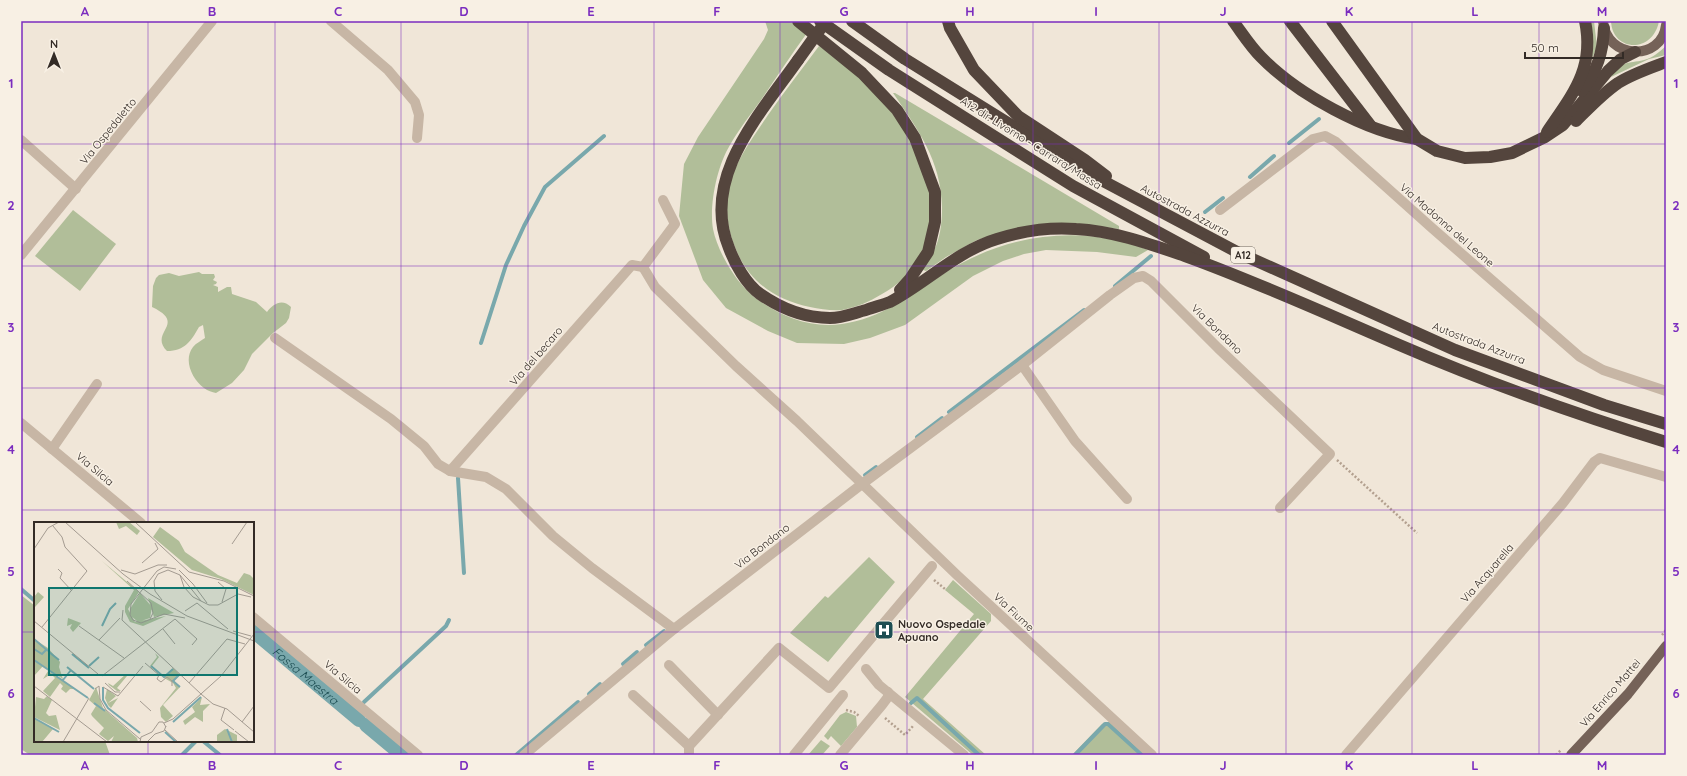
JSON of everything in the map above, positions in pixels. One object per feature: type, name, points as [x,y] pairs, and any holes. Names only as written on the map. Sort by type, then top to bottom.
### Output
[{"type":"highway","points":[[798,21],[862,73],[897,110],[915,138],[935,192],[935,222],[928,252],[910,279],[888,303]]},
{"type":"highway","name":"A12 dir. Livorno - Carrara/Massa","points":[[820,21],[889,70],[1073,186],[1235,274]]},
{"type":"highway","points":[[826,21],[739,145],[724,182],[720,208],[725,240],[735,264],[757,291],[780,306],[805,315],[830,318],[850,315],[888,303],[969,252],[995,239],[1034,230],[1077,229],[1134,239],[1235,274]]},
{"type":"highway","name":"Autostrada Azzurra","points":[[852,21],[905,59],[1088,173],[1239,253],[1455,350],[1604,405],[1666,424]]},
{"type":"highway","points":[[948,21],[950,28],[974,70],[1018,116],[1085,160],[1132,196]]},
{"type":"highway","points":[[1232,21],[1260,57],[1290,83],[1339,113],[1398,137],[1417,139]]},
{"type":"highway","points":[[1290,21],[1371,126]]},
{"type":"highway","points":[[1332,21],[1417,139],[1437,151],[1465,158],[1490,157],[1512,153],[1545,137],[1570,128],[1595,102],[1618,83],[1639,72],[1666,62]]},
{"type":"highway","points":[[1545,137],[1573,94],[1585,69],[1587,44],[1586,21]]},
{"type":"highway","points":[[1545,137],[1571,106],[1586,86],[1594,72],[1602,51],[1604,25]]},
{"type":"highway","points":[[1545,137],[1563,125],[1608,71],[1621,60],[1635,52]]},
{"type":"highway","name":"A12","points":[[1235,274],[1449,367],[1596,420],[1666,442]]},
{"type":"main road","points":[[1604,25],[1608,38],[1615,46],[1635,52],[1646,50],[1662,39],[1666,25]]},
{"type":"main road","name":"Via Enrico Mattei","points":[[1571,755],[1628,694],[1666,646]]},
{"type":"street","points":[[332,21],[388,70],[415,102],[419,115],[417,138]]},
{"type":"street","name":"Via Ospedaletto","points":[[21,255],[210,22]]},
{"type":"street","name":"Via Madonna del Leone","points":[[1220,210],[1313,139],[1325,136],[1336,142],[1580,357],[1603,370],[1666,391]]},
{"type":"street","points":[[21,140],[76,189]]},
{"type":"street","points":[[643,267],[674,224],[664,200]]},
{"type":"street","name":"Via del becaro","points":[[450,472],[632,265],[643,267]]},
{"type":"street","name":"Via Fiume","points":[[643,267],[655,288],[958,576],[1152,755]]},
{"type":"street","name":"Via Bondano","points":[[524,755],[674,629],[862,484],[1022,365],[1110,295],[1134,278],[1143,276],[1151,281],[1218,348],[1330,454]]},
{"type":"street","points":[[275,338],[391,419],[424,446],[438,464],[450,472],[486,477],[506,489],[553,536],[592,568],[674,629]]},
{"type":"street","points":[[1022,365],[1075,441],[1128,500]]},
{"type":"street","points":[[52,449],[97,384]]},
{"type":"street","name":"Via Silcia","points":[[21,423],[140,522]]},
{"type":"street","points":[[1280,508],[1330,454]]},
{"type":"street","name":"Via Acquarella","points":[[1346,755],[1563,502],[1594,462],[1600,458],[1666,476]]},
{"type":"street","points":[[633,695],[689,750],[718,714],[779,648],[829,688],[932,566]]},
{"type":"street","name":"Via Silcia","points":[[254,618],[418,755]]},
{"type":"street","points":[[668,665],[718,714]]},
{"type":"street","points":[[866,669],[879,685],[964,755]]},
{"type":"street","points":[[840,755],[882,705],[888,697],[888,692]]},
{"type":"street","points":[[794,755],[843,696]]},
{"type":"path","points":[[1330,454],[1417,533]]},
{"type":"path","points":[[843,712],[846,710],[854,712],[872,728],[883,716],[905,735],[914,725]]},
{"type":"green space","points":[[765,21],[790,21],[807,33],[741,127],[725,154],[715,186],[712,219],[716,241],[731,270],[745,289],[754,297],[774,310],[796,320],[818,325],[842,324],[856,321],[894,306],[960,264],[981,254],[1025,240],[1047,236],[1093,236],[1121,241],[1148,250],[1136,257],[1097,252],[1046,250],[1024,254],[1003,261],[973,276],[905,325],[870,338],[844,344],[797,343],[768,331],[726,308],[703,280],[679,216],[684,164],[698,137],[764,39],[768,30]]},
{"type":"green space","points":[[1591,21],[1594,21],[1597,47],[1591,61]]},
{"type":"green space","points":[[1611,21],[1659,21],[1655,32],[1649,39],[1641,44],[1633,45],[1618,39],[1613,31]]},
{"type":"green space","points":[[819,46],[859,76],[872,88],[894,115],[913,143],[930,195],[930,218],[927,239],[920,258],[916,264],[906,276],[877,297],[858,306],[842,310],[822,309],[797,304],[774,294],[764,287],[747,270],[735,247],[727,212],[727,198],[731,180],[744,151],[774,106]]},
{"type":"green space","points":[[1666,46],[1666,55],[1649,59],[1611,77],[1622,65],[1650,58]]},
{"type":"green space","points":[[893,93],[1119,226],[1119,229],[1103,227],[1006,231],[977,240],[946,257],[926,271],[923,270],[936,246],[939,236],[942,212],[941,190],[933,160],[919,133]]},
{"type":"green space","points":[[73,210],[116,244],[80,291],[35,256]]},
{"type":"green space","points":[[199,272],[202,274],[214,274],[215,277],[213,280],[217,282],[213,285],[218,287],[218,292],[227,287],[231,287],[232,294],[256,302],[267,312],[278,303],[288,304],[291,307],[289,318],[286,323],[273,333],[252,354],[244,370],[232,383],[216,393],[204,388],[196,380],[190,369],[190,352],[197,343],[205,338],[203,325],[199,327],[190,341],[183,347],[173,351],[167,351],[162,344],[162,338],[168,323],[167,318],[152,307],[153,286],[159,275],[169,273],[179,276]]},
{"type":"green space","points":[[869,557],[895,582],[828,662],[790,633],[825,596],[828,598]]},
{"type":"green space","points":[[953,580],[991,614],[991,621],[923,699],[986,755],[973,755],[905,697],[974,614],[945,590]]},
{"type":"green space","points":[[21,595],[34,605],[34,742],[105,742],[110,755],[30,755],[21,749]]},
{"type":"green space","points":[[846,712],[856,716],[857,727],[841,746],[831,736],[828,740],[824,736],[840,715]]},
{"type":"green space","points":[[1111,721],[1148,755],[1072,755],[1102,724]]},
{"type":"green space","points":[[821,740],[830,746],[822,755],[808,755]]},
{"type":"waterway","points":[[1289,143],[1319,119]]},
{"type":"waterway","points":[[481,343],[506,265],[524,226],[545,187],[604,136]]},
{"type":"waterway","points":[[1250,177],[1274,156]]},
{"type":"waterway","points":[[1205,212],[1223,198]]},
{"type":"waterway","points":[[1115,286],[1151,256]]},
{"type":"waterway","points":[[949,412],[1084,310]]},
{"type":"waterway","points":[[917,437],[942,418]]},
{"type":"waterway","points":[[865,475],[876,467]]},
{"type":"waterway","points":[[458,478],[464,573]]},
{"type":"waterway","points":[[21,589],[34,600]]},
{"type":"waterway","points":[[364,702],[446,626],[449,620]]},
{"type":"waterway","points":[[646,645],[664,631]]},
{"type":"waterway","name":"Fossa Maestra","points":[[254,632],[359,720]]},
{"type":"waterway","points":[[623,664],[637,652]]},
{"type":"waterway","points":[[589,694],[600,684]]},
{"type":"waterway","points":[[911,703],[917,698],[979,755]]},
{"type":"waterway","points":[[516,755],[578,702]]},
{"type":"waterway","points":[[1075,755],[1105,724],[1108,724],[1142,755]]},
{"type":"waterway","name":"Fossa Maestra","points":[[366,725],[402,755]]},
{"type":"waterway","points":[[182,755],[195,742]]},
{"type":"waterway","points":[[204,742],[220,755]]},
{"type":"place","name":"Nuovo Ospedale Apuano","points":[[884,630]]}]
